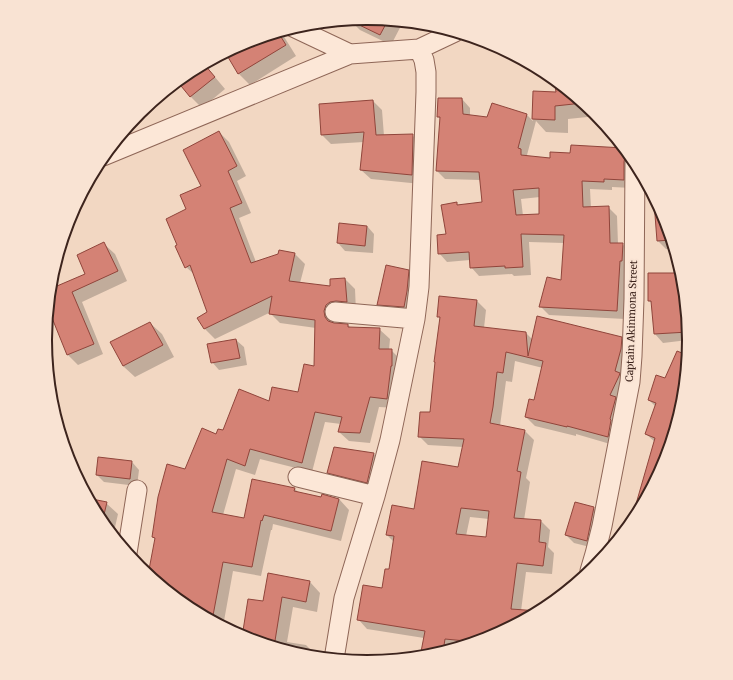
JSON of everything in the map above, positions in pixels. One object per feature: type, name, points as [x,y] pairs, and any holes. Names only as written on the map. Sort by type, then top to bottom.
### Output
[{"type":"street","points":[[303,31],[350,54]]},
{"type":"street","points":[[115,151],[350,54],[418,48],[447,36]]},
{"type":"street","points":[[335,653],[344,598],[375,496],[390,440],[415,319],[419,287],[426,92],[426,72],[424,60],[418,48]]},
{"type":"street","name":"Captain Akinmona Street","points":[[595,556],[630,382],[634,299],[635,176]]},
{"type":"street","points":[[336,312],[415,319]]},
{"type":"street","points":[[298,477],[375,496]]},
{"type":"street","points":[[127,545],[137,490]]},
{"type":"building","points":[[360,25],[385,26],[380,35]]},
{"type":"building","points":[[281,37],[286,45],[238,74],[228,57]]},
{"type":"building","points":[[207,68],[215,77],[190,97],[181,86]]},
{"type":"building","points":[[555,88],[575,104],[555,106],[555,120],[532,119],[533,91],[556,92]]},
{"type":"building","points":[[438,98],[462,98],[463,114],[487,117],[492,103],[527,114],[518,148],[521,149],[521,155],[550,158],[550,152],[570,153],[571,145],[616,148],[624,160],[624,180],[604,179],[604,182],[582,181],[583,207],[609,206],[610,243],[623,243],[622,261],[620,261],[617,311],[539,307],[547,277],[561,280],[564,235],[521,234],[523,267],[505,268],[505,266],[470,268],[469,252],[438,254],[437,235],[446,234],[441,205],[457,202],[457,205],[482,202],[479,172],[436,171],[440,117],[437,117]],"holes":[[[539,188],[539,214],[516,215],[513,190]]]},
{"type":"building","points":[[373,100],[376,135],[413,134],[412,175],[360,170],[364,132],[321,135],[319,104]]},
{"type":"building","points":[[219,131],[237,166],[228,171],[242,203],[230,208],[251,263],[278,254],[279,250],[295,253],[289,281],[330,286],[330,279],[345,278],[347,302],[330,302],[326,305],[324,311],[325,317],[328,321],[334,323],[348,324],[348,327],[380,328],[379,349],[392,349],[392,366],[387,399],[370,397],[360,433],[338,432],[342,417],[315,412],[302,463],[250,449],[245,466],[227,459],[212,512],[244,518],[252,479],[295,488],[294,491],[321,497],[322,494],[339,499],[331,531],[264,515],[262,521],[261,520],[252,567],[223,562],[213,615],[191,602],[149,568],[155,538],[152,537],[158,497],[167,464],[185,469],[202,428],[216,434],[218,429],[223,430],[239,389],[269,401],[272,387],[298,392],[304,364],[314,366],[315,320],[269,314],[272,296],[204,329],[197,318],[207,312],[190,265],[185,268],[175,246],[177,245],[166,219],[186,209],[180,195],[201,186],[183,150]]},
{"type":"building","points":[[655,213],[665,240],[657,241]]},
{"type":"building","points":[[339,223],[367,226],[365,246],[337,243]]},
{"type":"building","points":[[104,242],[118,271],[72,292],[94,344],[67,355],[52,318],[54,299],[57,286],[85,274],[77,255]]},
{"type":"building","points":[[386,265],[409,270],[404,307],[377,305]]},
{"type":"building","points":[[648,273],[674,273],[679,299],[682,332],[654,334],[651,301],[648,301]]},
{"type":"building","points":[[439,296],[477,300],[474,326],[526,332],[528,356],[537,316],[622,337],[621,349],[615,371],[620,373],[610,395],[616,397],[610,419],[608,437],[525,417],[529,399],[534,400],[543,361],[506,352],[503,373],[497,372],[490,423],[525,430],[517,471],[521,472],[514,518],[541,520],[539,542],[546,543],[543,566],[517,563],[511,609],[528,610],[506,623],[487,631],[460,640],[445,639],[444,645],[421,650],[425,631],[357,620],[363,585],[382,588],[385,569],[389,569],[394,536],[386,535],[392,505],[414,509],[422,461],[458,467],[464,439],[418,437],[420,412],[430,412],[434,362],[440,317],[437,317]],"holes":[[[461,508],[489,511],[486,537],[456,534]]]},
{"type":"building","points":[[150,322],[163,345],[123,366],[110,342]]},
{"type":"building","points":[[236,339],[240,358],[211,363],[207,344]]},
{"type":"building","points":[[677,351],[681,353],[679,381],[671,422],[658,461],[637,502],[655,438],[645,434],[656,403],[648,400],[656,375],[665,378]]},
{"type":"building","points":[[334,447],[374,453],[367,483],[327,473]]},
{"type":"building","points":[[98,457],[132,461],[130,479],[96,475]]},
{"type":"building","points":[[96,500],[107,502],[104,514]]},
{"type":"building","points":[[575,502],[594,507],[587,541],[565,535]]},
{"type":"building","points":[[268,573],[310,581],[306,602],[282,597],[275,641],[243,630],[248,599],[263,601]]}]
